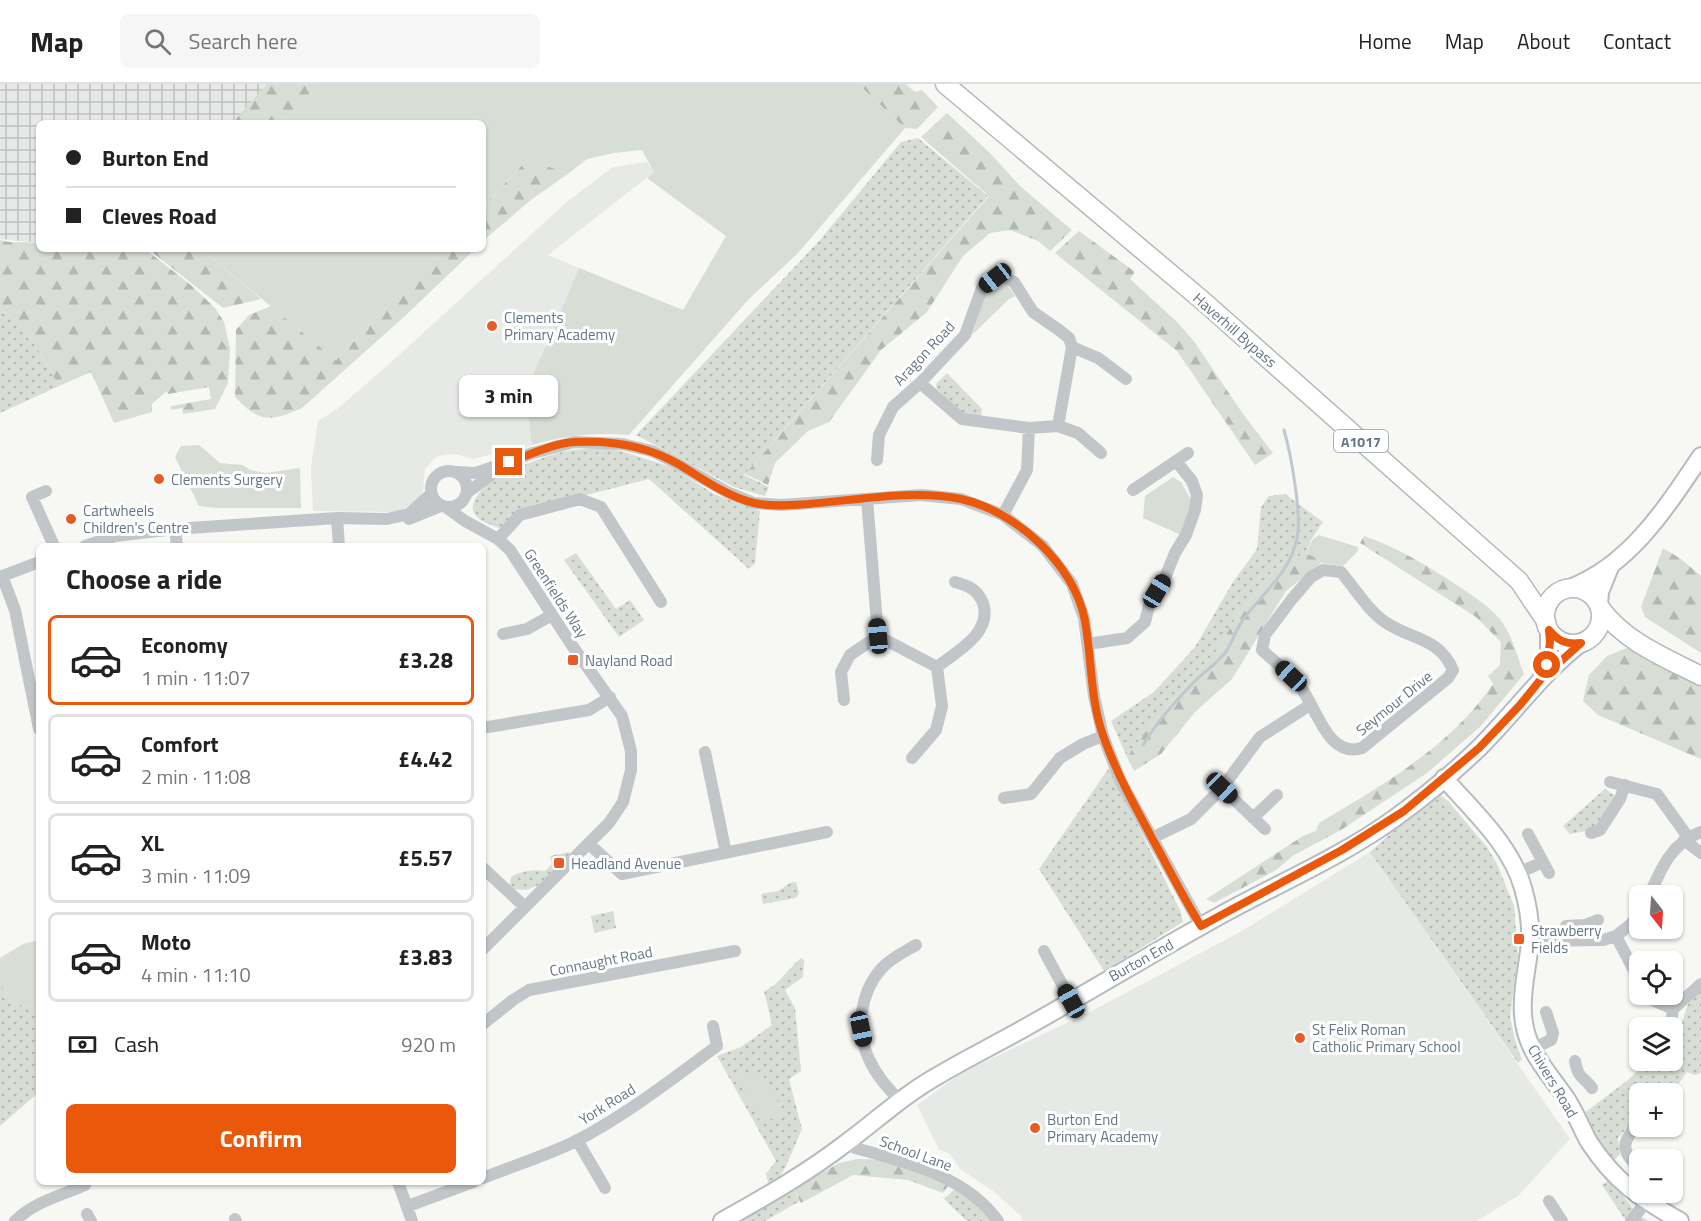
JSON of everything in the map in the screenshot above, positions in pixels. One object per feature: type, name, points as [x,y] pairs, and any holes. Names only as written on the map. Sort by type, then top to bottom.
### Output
[{"type":"main road","name":"Haverhill Bypass","points":[[945,84],[1203,301],[1519,581],[1547,625]]},
{"type":"main road","name":"Haverhill Bypass","points":[[1519,581],[1542,590],[1565,589]]},
{"type":"main road","points":[[1631,639],[1572,644],[1563,642],[1554,637],[1547,625],[1548,603],[1565,589],[1587,591],[1608,619],[1631,639],[1701,676]]},
{"type":"main road","points":[[1584,642],[1594,635],[1599,627],[1600,607]]},
{"type":"street","name":"Aragon Road","points":[[878,460],[879,435],[893,407],[920,383],[965,335],[982,288],[995,278],[1005,278],[1014,282],[1033,312],[1069,338],[1072,347]]},
{"type":"street","points":[[1058,426],[1072,347],[1098,358],[1126,379]]},
{"type":"street","points":[[920,383],[962,419],[1029,428],[1058,426],[1078,433],[1101,453]]},
{"type":"street","points":[[1003,515],[1027,470],[1029,428]]},
{"type":"street","points":[[444,507],[433,499],[431,494],[432,483],[440,473],[449,471],[476,473],[533,453],[574,442],[628,444],[652,451],[727,492],[754,503],[782,505],[921,495],[962,499],[1003,515],[1043,546],[1072,584],[1084,618],[1094,696],[1103,736],[1121,782],[1201,926]]},
{"type":"street","points":[[1133,490],[1188,453]]},
{"type":"street","points":[[1565,589],[1591,579],[1610,567],[1650,528],[1701,456]]},
{"type":"street","points":[[1088,644],[1127,638],[1145,622],[1150,602],[1164,580],[1175,553],[1186,535],[1195,510],[1197,495],[1192,481],[1176,461]]},
{"type":"street","points":[[399,517],[409,519],[444,507],[454,507],[509,462]]},
{"type":"street","points":[[457,472],[466,481],[467,515],[472,524]]},
{"type":"street","points":[[46,491],[32,497],[53,543]]},
{"type":"street","points":[[94,543],[115,536],[175,529],[337,518],[387,519],[409,514],[431,494]]},
{"type":"street","points":[[498,539],[520,515],[580,499],[601,507],[661,602]]},
{"type":"street","points":[[867,499],[878,636]]},
{"type":"street","name":"Greenfields Way","points":[[444,507],[498,539],[510,550],[622,716],[631,751],[631,770],[623,802],[609,823],[486,946]]},
{"type":"street","points":[[337,518],[339,543]]},
{"type":"street","points":[[175,529],[177,543]]},
{"type":"street","points":[[36,563],[1,577],[15,610],[36,714]]},
{"type":"street","points":[[1600,607],[1600,592],[1610,567]]},
{"type":"street","name":"Seymour Drive","points":[[1323,570],[1341,572],[1374,613],[1387,623],[1436,645],[1453,670],[1448,678],[1362,748],[1352,751],[1334,742],[1310,705],[1301,687],[1262,650],[1265,635],[1292,599],[1311,577],[1323,570]]},
{"type":"street","points":[[937,667],[975,637],[984,622],[984,607],[979,594],[971,586],[955,582]]},
{"type":"street","points":[[503,634],[527,629],[552,615]]},
{"type":"street","name":"Burton End","points":[[1541,679],[1549,652],[1547,625]]},
{"type":"street","points":[[878,636],[937,667]]},
{"type":"street","points":[[843,700],[841,672],[850,655],[878,636]]},
{"type":"street","name":"Burton End","points":[[722,1221],[788,1184],[847,1143],[899,1100],[936,1076],[1201,926],[1357,842],[1392,820],[1479,748],[1541,679],[1584,642]]},
{"type":"street","points":[[912,758],[936,729],[942,705],[937,667]]},
{"type":"street","points":[[488,727],[589,710],[610,697]]},
{"type":"street","points":[[1152,838],[1191,819],[1222,788],[1260,737],[1310,705]]},
{"type":"street","points":[[1004,798],[1031,794],[1060,758],[1083,744],[1103,736]]},
{"type":"street","points":[[705,752],[726,853]]},
{"type":"street","name":"Chivers Road","points":[[1444,778],[1490,830],[1518,873],[1523,888],[1530,918],[1523,1014],[1524,1027],[1532,1049],[1545,1071],[1564,1095],[1589,1142],[1611,1171],[1629,1188]]},
{"type":"street","points":[[1610,782],[1658,794],[1686,838],[1701,853]]},
{"type":"street","points":[[1591,833],[1600,830],[1620,799],[1625,785]]},
{"type":"street","points":[[1222,788],[1265,830]]},
{"type":"street","points":[[1253,818],[1277,795]]},
{"type":"street","points":[[589,844],[621,874],[827,832]]},
{"type":"street","points":[[1654,885],[1665,861],[1686,838],[1701,832]]},
{"type":"street","points":[[1518,873],[1546,867],[1528,834]]},
{"type":"street","points":[[486,871],[525,907]]},
{"type":"street","points":[[1566,926],[1585,925],[1598,921]]},
{"type":"street","points":[[1585,925],[1586,940]]},
{"type":"street","points":[[1530,941],[1603,940],[1616,936],[1629,926]]},
{"type":"street","points":[[1616,936],[1629,961]]},
{"type":"street","points":[[899,1100],[878,1076],[866,1053],[861,1029],[863,1005],[873,980],[882,968],[898,954],[916,945]]},
{"type":"street","name":"Connaught Road","points":[[486,1022],[529,990],[735,951]]},
{"type":"street","points":[[1044,951],[1071,1001]]},
{"type":"street","points":[[1672,1017],[1673,1009],[1701,984]]},
{"type":"street","points":[[1663,1005],[1673,1009]]},
{"type":"street","points":[[1532,1049],[1551,1040],[1553,1033],[1546,1012]]},
{"type":"street","name":"York Road","points":[[486,1177],[577,1140],[607,1124],[717,1046],[713,1026]]},
{"type":"street","points":[[1575,1061],[1576,1071],[1592,1088]]},
{"type":"street","points":[[1564,1095],[1582,1080]]},
{"type":"street","points":[[1611,1171],[1628,1155],[1624,1147],[1629,1134]]},
{"type":"street","points":[[577,1140],[605,1188]]},
{"type":"street","name":"School Lane","points":[[847,1143],[855,1148],[920,1167],[953,1182],[982,1203],[998,1221]]},
{"type":"street","points":[[15,1221],[26,1210],[39,1203],[85,1185]]},
{"type":"street","points":[[399,1185],[412,1221]]},
{"type":"street","points":[[408,1206],[465,1185]]},
{"type":"street","points":[[1549,1201],[1562,1221]]},
{"type":"street","points":[[1631,1221],[1645,1203]]},
{"type":"street","name":"Chivers Road","points":[[1648,1203],[1680,1221]]},
{"type":"shaded area","points":[[0,84],[270,84],[239,120],[36,120],[36,243],[0,239]]},
{"type":"shaded area","name":"Clements Primary Academy","points":[[647,162],[654,172],[548,255],[579,268],[541,355],[527,407],[532,445],[509,456],[492,454],[474,459],[455,454],[437,456],[425,469],[423,491],[418,501],[398,512],[313,511],[311,467],[318,421],[337,409],[387,366],[568,201],[613,167]]},
{"type":"shaded area","name":"St Felix Roman Catholic Primary School","points":[[1370,852],[1570,1139],[1519,1195],[1477,1221],[1023,1221],[1020,1215],[993,1191],[960,1169],[949,1153],[939,1150],[917,1105],[963,1072],[1088,1013],[1242,931]]},
{"type":"green space","points":[[267,84],[318,84],[286,120],[235,120]]},
{"type":"green space","points":[[318,84],[858,84],[905,128],[798,253],[748,300],[629,435],[580,435],[532,445],[527,407],[530,382],[579,268],[683,310],[726,236],[647,178],[654,172],[642,150],[587,159],[568,174],[527,160],[486,203],[486,120],[286,120]]},
{"type":"green space","points":[[858,84],[906,84],[915,92],[922,90],[938,107],[917,129],[905,128]]},
{"type":"green space","points":[[947,113],[991,154],[1020,186],[1072,230],[1050,251],[1038,241],[1010,230],[990,233],[963,256],[927,312],[881,350],[829,422],[808,431],[775,463],[768,485],[745,474],[989,196],[921,137]]},
{"type":"green space","points":[[918,138],[988,196],[744,475],[769,487],[765,496],[734,487],[636,435],[820,240],[901,142]]},
{"type":"green space","points":[[527,160],[568,174],[532,199],[486,238],[486,203]]},
{"type":"green space","points":[[1079,231],[1135,272],[1130,279],[1176,321],[1193,340],[1243,414],[1273,453],[1255,465],[1177,351],[1055,253]]},
{"type":"green space","points":[[0,240],[36,243],[36,252],[149,252],[192,286],[215,308],[224,322],[230,348],[228,383],[215,409],[183,414],[182,408],[171,410],[171,406],[211,399],[209,387],[168,394],[167,391],[152,404],[152,412],[114,423],[91,372],[59,386],[26,331],[9,315],[0,312]]},
{"type":"green space","points":[[152,252],[205,252],[261,299],[223,308]]},
{"type":"green space","points":[[205,252],[439,252],[336,360]]},
{"type":"green space","points":[[439,252],[472,252],[405,316],[302,408],[282,416],[266,418],[252,412],[235,397],[236,330],[249,315],[271,306],[336,360]]},
{"type":"green space","points":[[1004,283],[1015,296],[972,335],[986,292],[996,284]]},
{"type":"green space","points":[[0,312],[9,315],[26,331],[59,386],[0,413]]},
{"type":"green space","points":[[947,373],[982,409],[981,420],[964,416],[937,389],[936,384]]},
{"type":"green space","points":[[199,445],[220,463],[243,465],[250,470],[266,473],[300,468],[301,508],[199,506],[175,457],[181,446]]},
{"type":"green space","points":[[599,448],[621,451],[671,467],[714,494],[760,511],[755,563],[749,569],[649,479],[520,512],[501,529],[482,521],[474,513],[473,504],[478,494],[490,482],[501,476],[559,453]]},
{"type":"green space","points":[[1173,477],[1181,482],[1192,502],[1181,535],[1143,518],[1145,496]]},
{"type":"green space","points":[[1285,494],[1323,522],[1311,540],[1306,553],[1278,566],[1237,616],[1218,649],[1142,736],[1127,757],[1111,721],[1154,692],[1195,647],[1233,582],[1257,549],[1261,507],[1269,496]]},
{"type":"green space","points":[[1319,535],[1358,547],[1358,551],[1343,566],[1321,563],[1319,559],[1306,553],[1313,539]]},
{"type":"green space","points":[[1364,536],[1390,546],[1426,565],[1489,608],[1506,628],[1524,674],[1481,726],[1427,773],[1341,830],[1294,855],[1276,870],[1214,903],[1206,899],[1303,836],[1316,831],[1319,823],[1391,779],[1436,745],[1457,727],[1493,684],[1488,676],[1500,665],[1501,642],[1476,617],[1360,543]]},
{"type":"green space","points":[[1663,548],[1681,559],[1701,576],[1701,653],[1645,617],[1641,607]]},
{"type":"green space","points":[[576,553],[616,609],[630,600],[644,620],[619,637],[564,560]]},
{"type":"green space","points":[[1306,553],[1319,559],[1321,563],[1286,591],[1232,679],[1195,712],[1161,754],[1134,771],[1127,757],[1142,736],[1218,649],[1237,616],[1278,566]]},
{"type":"green space","points":[[1629,647],[1701,685],[1701,759],[1598,715],[1583,701],[1589,675],[1607,656]]},
{"type":"green space","points":[[1109,768],[1180,910],[1183,922],[1104,971],[1039,869]]},
{"type":"green space","points":[[1605,789],[1617,797],[1597,829],[1570,834],[1563,826]]},
{"type":"green space","points":[[1440,795],[1448,801],[1487,847],[1497,864],[1514,906],[1518,956],[1510,1017],[1522,1060],[1518,1063],[1370,852],[1403,822]]},
{"type":"green space","points":[[569,852],[570,854],[539,885],[526,890],[514,889],[510,884],[511,877],[527,871],[545,871],[552,864],[550,856]]},
{"type":"green space","points":[[796,882],[799,893],[796,898],[763,904],[761,894],[778,891]]},
{"type":"green space","points":[[613,911],[616,928],[594,933],[591,916]]},
{"type":"green space","points":[[36,941],[36,1010],[33,1007],[14,1004],[0,983],[0,958],[23,944]]},
{"type":"green space","points":[[801,958],[804,960],[803,977],[785,990],[795,1008],[801,1071],[789,1079],[802,1129],[786,1166],[777,1181],[769,1186],[766,1174],[776,1161],[717,1056],[741,1047],[772,1025],[764,991],[779,981]]},
{"type":"green space","points":[[0,983],[14,1004],[33,1007],[36,1010],[36,1095],[0,1126]]},
{"type":"green space","points":[[1701,991],[1701,1073],[1695,1075],[1687,1072],[1679,1083],[1629,1083],[1629,1125],[1618,1138],[1620,1154],[1612,1163],[1597,1142],[1583,1114],[1637,1071],[1683,1071],[1683,1019],[1688,1004]]},
{"type":"green space","points":[[734,1074],[763,1076],[784,1112],[762,1124]]},
{"type":"green space","points":[[870,1159],[904,1166],[948,1186],[943,1193],[908,1180],[853,1175],[801,1203],[794,1189],[839,1163]]},
{"type":"green space","points":[[1610,1179],[1637,1214],[1649,1221],[1626,1221],[1602,1185]]},
{"type":"green space","points":[[793,1189],[800,1201],[765,1221],[738,1221]]},
{"type":"green space","points":[[954,1190],[975,1202],[993,1221],[967,1221],[944,1199]]},
{"type":"waterway","points":[[1143,745],[1176,701],[1225,653],[1242,621],[1283,571],[1294,550],[1298,528],[1297,500],[1284,430]]},
{"type":"place","name":"Clements Primary Academy","points":[[492,326]]},
{"type":"place","name":"Clements Surgery","points":[[159,479]]},
{"type":"place","name":"Cartwheels Children's Centre","points":[[71,519]]},
{"type":"place","name":"Nayland Road","points":[[573,660]]},
{"type":"place","name":"Headland Avenue","points":[[559,863]]},
{"type":"place","name":"Strawberry Fields","points":[[1519,939]]},
{"type":"place","name":"St Felix Roman Catholic Primary School","points":[[1300,1038]]},
{"type":"place","name":"Burton End Primary Academy","points":[[1035,1128]]},
{"type":"route","points":[[509,462],[574,442],[628,444],[652,451],[727,492],[754,503],[782,505],[921,495],[962,499],[1003,515],[1043,546],[1072,584],[1084,618],[1094,696],[1103,736],[1121,782],[1201,926],[1312,867],[1392,820],[1479,748],[1541,679],[1581,643],[1563,642],[1554,637],[1549,630],[1547,665]]}]
